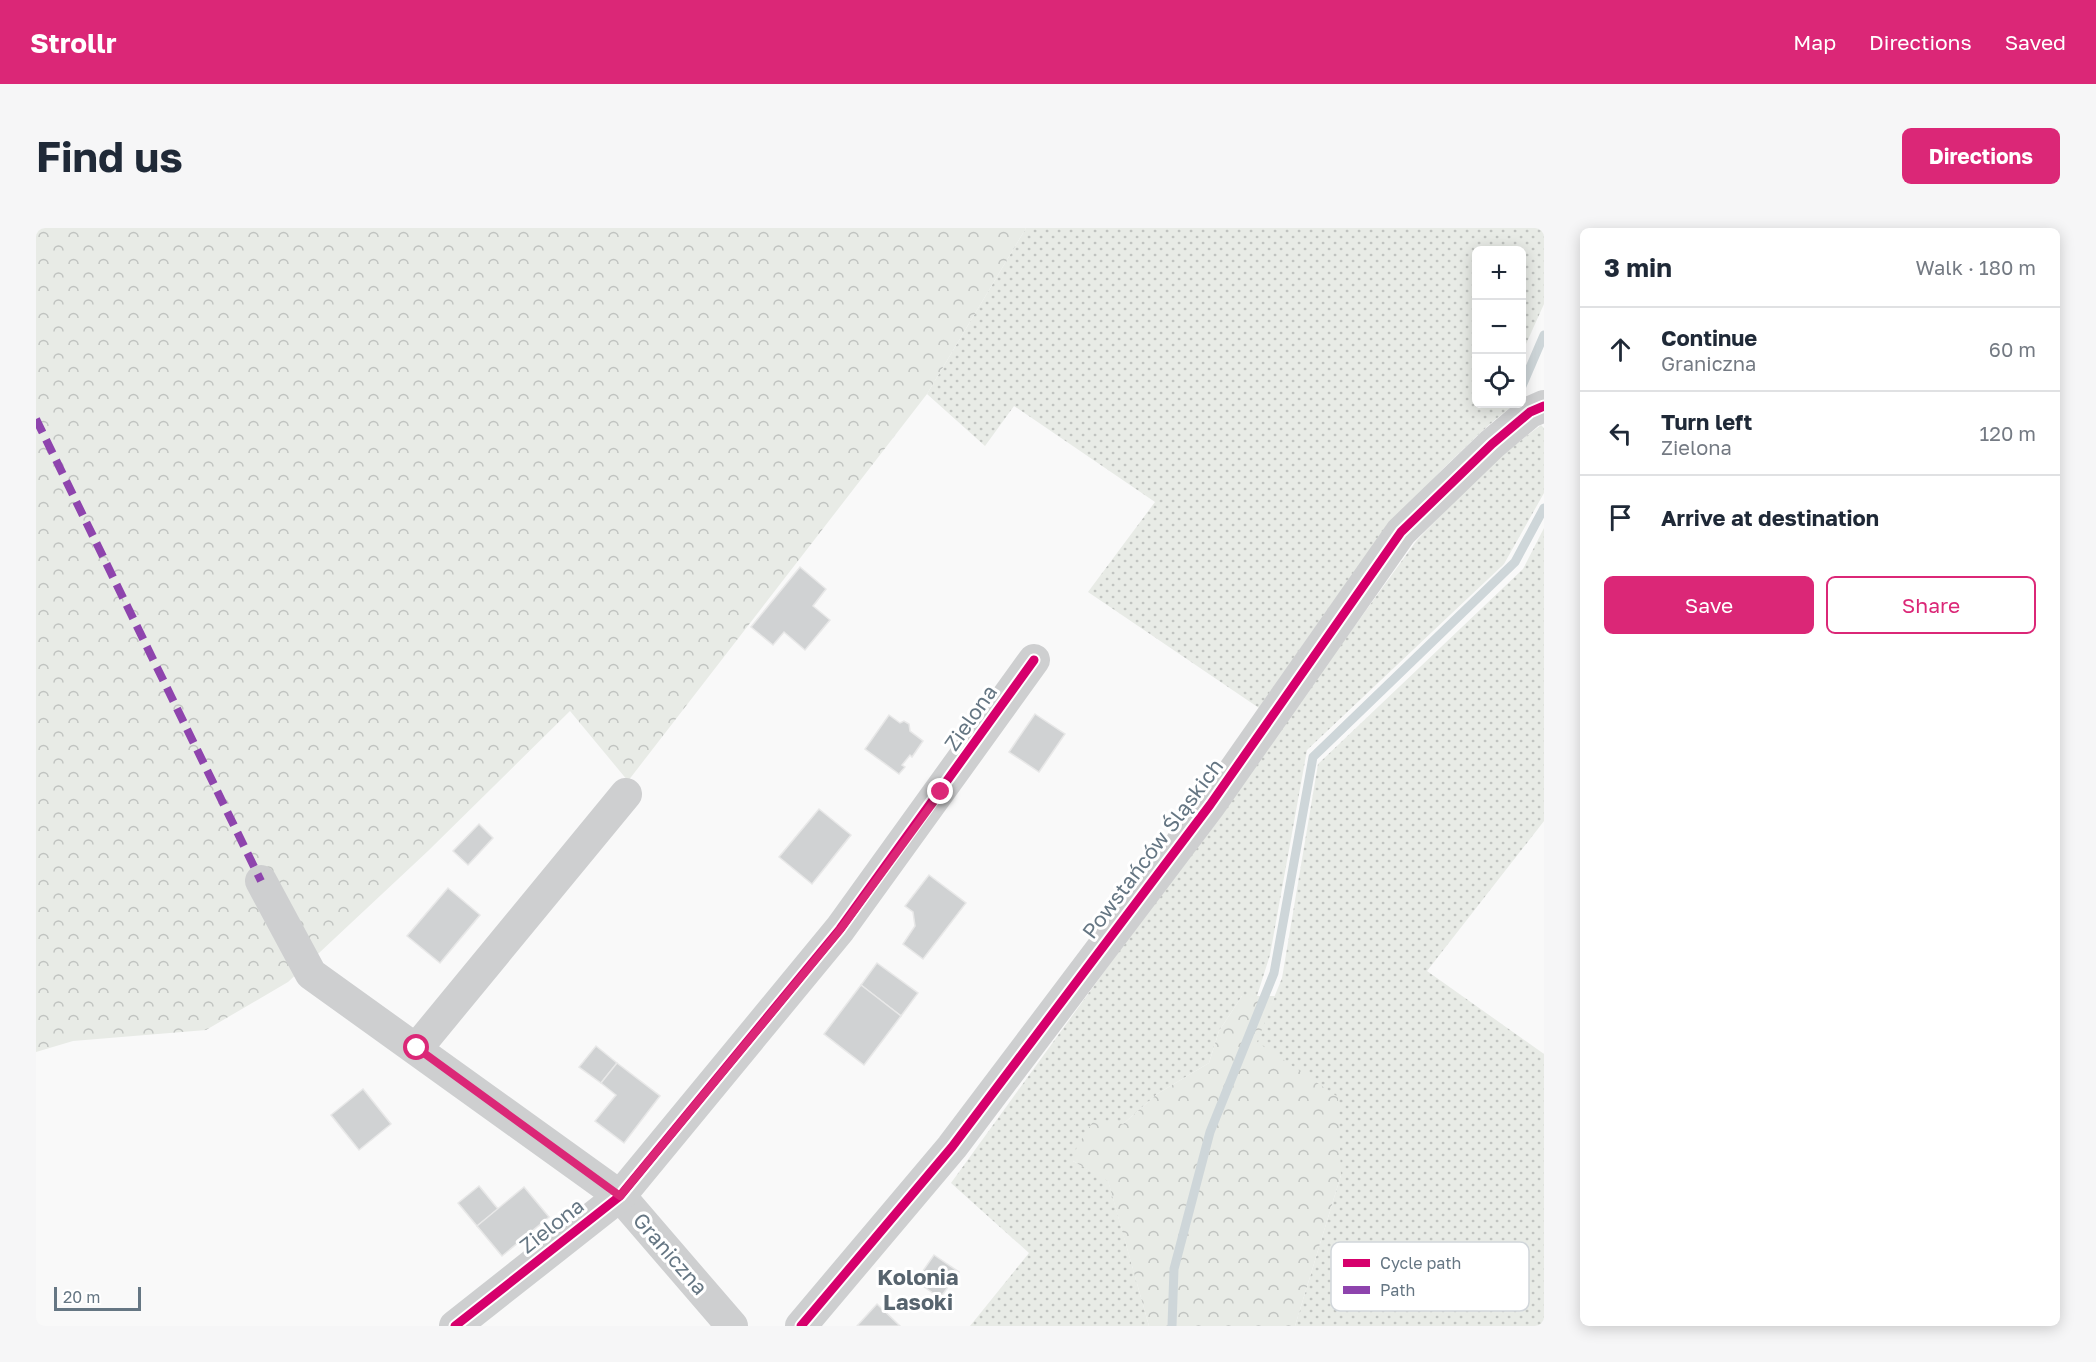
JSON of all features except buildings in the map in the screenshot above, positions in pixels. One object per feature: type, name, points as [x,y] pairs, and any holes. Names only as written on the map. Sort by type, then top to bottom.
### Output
[{"type":"street","name":"Powstańców Śląskich","points":[[801,1326],[952,1147],[1146,891],[1210,805],[1401,532],[1492,444],[1530,412],[1544,406]]},
{"type":"street","name":"Zielona","points":[[456,1326],[620,1196],[840,930],[1034,660]]},
{"type":"street","points":[[417,1048],[626,794]]},
{"type":"street","name":"Graniczna","points":[[261,881],[311,974],[620,1196],[732,1326]]},
{"type":"green space","points":[[36,228],[1026,228],[927,394],[628,781],[570,711],[428,851],[288,982],[206,1030],[73,1041],[36,1052]]},
{"type":"green space","points":[[1026,228],[1544,228],[1544,304],[1526,344],[1526,246],[1472,246],[1472,408],[1510,408],[1454,458],[1400,516],[1350,578],[1259,708],[1088,592],[1155,502],[1014,406],[985,446],[927,394]]},
{"type":"green space","points":[[1541,425],[1544,428],[1544,493],[1504,564],[1307,750],[1270,955],[1257,996],[1242,996],[1219,1031],[1209,1063],[1157,1094],[1123,1124],[1073,1161],[1108,1180],[1149,1326],[970,1326],[1029,1253],[951,1183],[1417,540],[1493,462]]},
{"type":"green space","points":[[1544,528],[1544,821],[1427,971],[1544,1054],[1544,1326],[1295,1326],[1341,1175],[1256,1042],[1282,978],[1318,764],[1523,569]]},
{"type":"green space","points":[[1242,996],[1275,996],[1257,1042],[1338,1097],[1341,1175],[1295,1326],[1149,1326],[1108,1181],[1073,1161],[1077,1146],[1094,1120],[1123,1124],[1157,1094],[1209,1063],[1219,1031]]},
{"type":"waterway","points":[[1526,377],[1544,335]]},
{"type":"waterway","points":[[1172,1326],[1174,1269],[1210,1132],[1274,973],[1313,757],[1515,562],[1544,508]]},
{"type":"marked path","points":[[36,419],[261,881]]},
{"type":"cycle path","points":[[801,1326],[952,1147],[1210,805],[1401,532],[1492,444],[1530,412],[1544,406]]},
{"type":"cycle path","points":[[455,1326],[620,1196],[840,929],[1034,660]]},
{"type":"district","name":"Kolonia Lasoki","points":[[918,1290]]},
{"type":"route","points":[[417,1048],[620,1196],[840,930],[941,792]]}]
